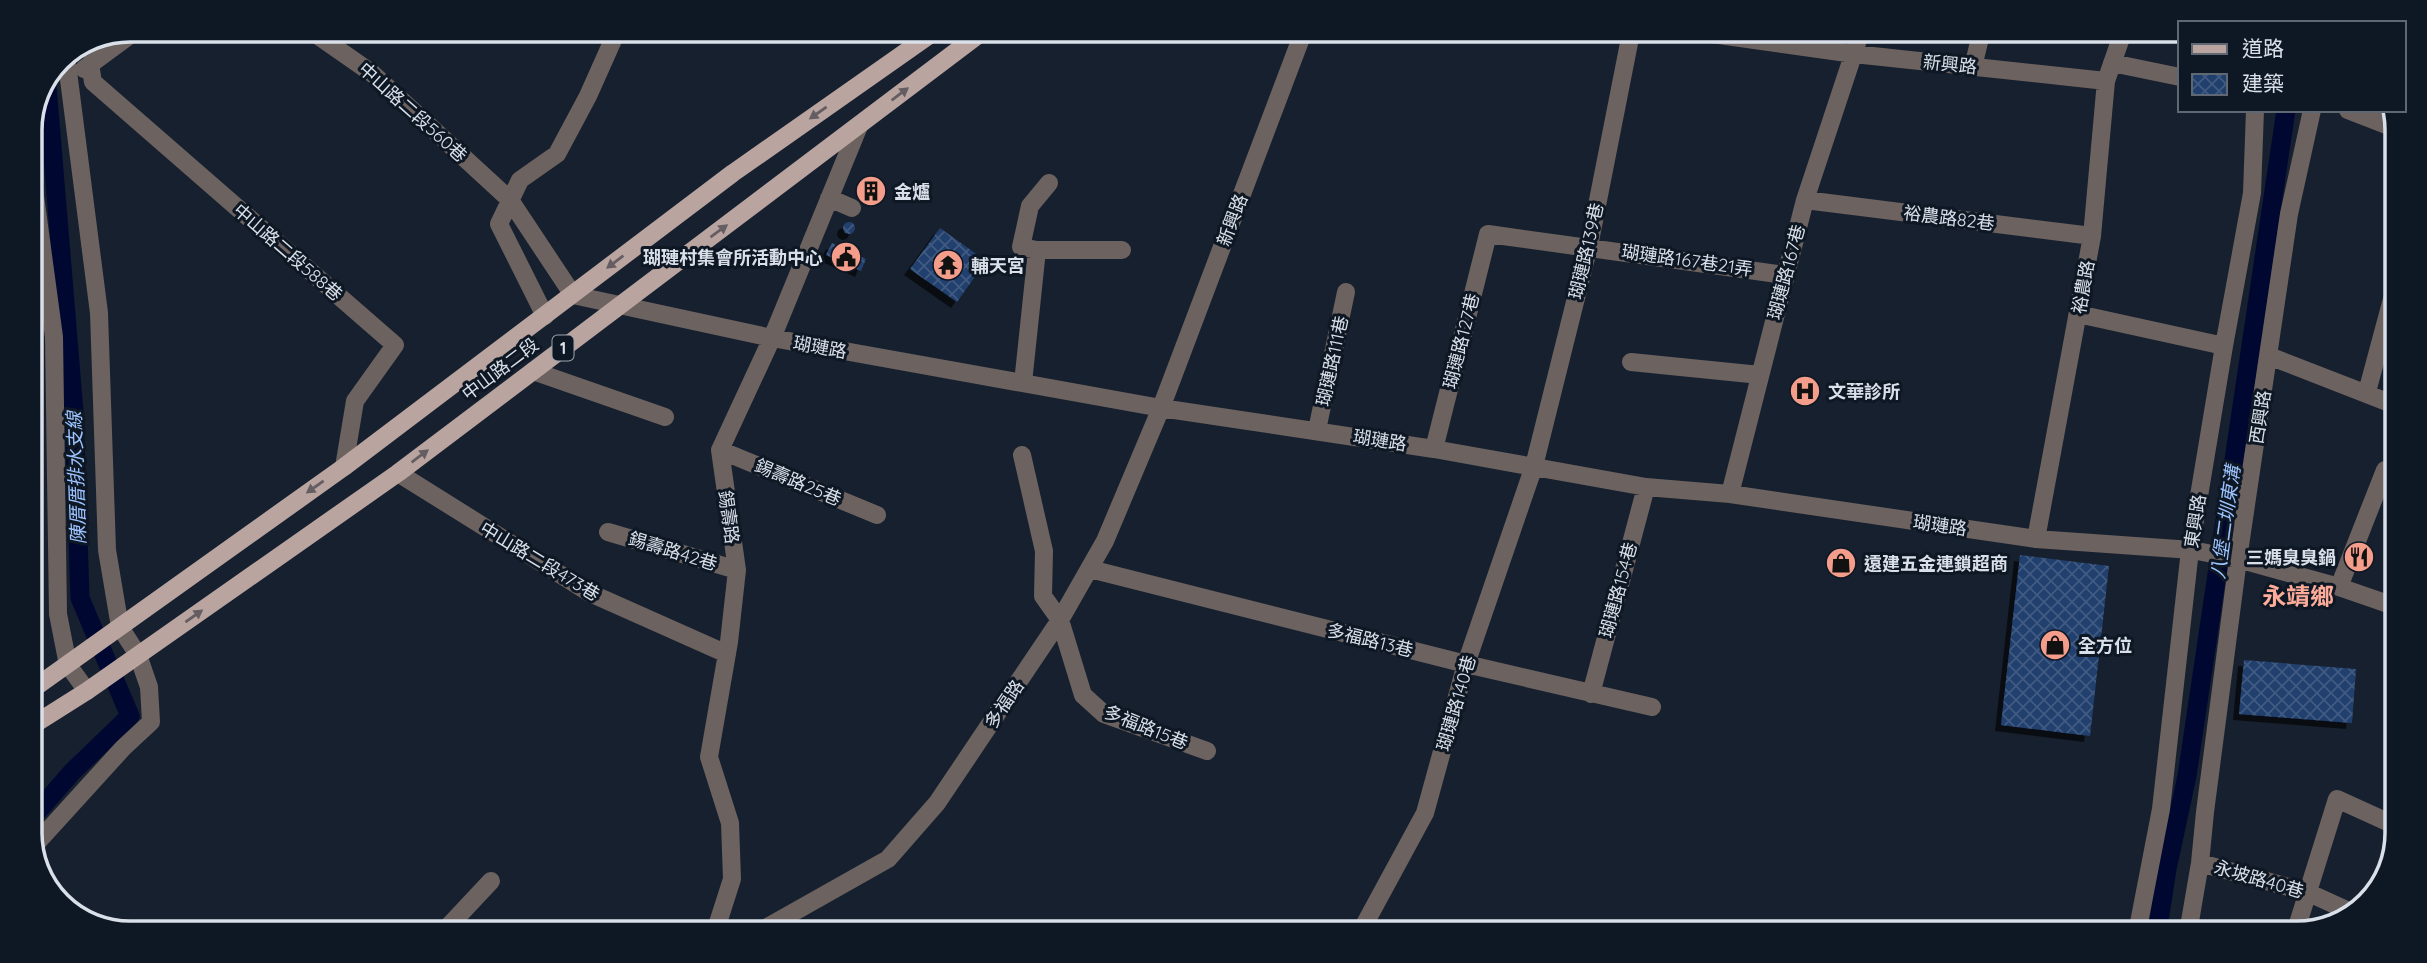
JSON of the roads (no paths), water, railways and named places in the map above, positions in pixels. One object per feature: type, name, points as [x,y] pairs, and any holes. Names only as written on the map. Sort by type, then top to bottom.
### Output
[{"type":"main road","name":"中山路二段","points":[[120,627],[344,467],[733,173],[920,42]]},
{"type":"main road","name":"中山路二段","points":[[138,655],[398,473],[969,42]]},
{"type":"main road","name":"1","points":[[42,682],[120,627]]},
{"type":"main road","name":"1","points":[[42,719],[138,655]]},
{"type":"street","name":"中山路二段560巷","points":[[327,42],[373,74],[510,201],[573,295]]},
{"type":"street","points":[[545,316],[499,223],[520,180],[557,154],[588,96],[612,42]]},
{"type":"street","name":"新興路","points":[[1161,408],[1300,42]]},
{"type":"street","name":"瑚璉路139巷","points":[[1534,466],[1589,246],[1629,42]]},
{"type":"street","name":"新興路","points":[[1772,42],[1854,54],[2106,81]]},
{"type":"street","name":"瑚璉路167巷","points":[[1730,494],[1805,200],[1858,42]]},
{"type":"street","points":[[1973,67],[1978,42]]},
{"type":"street","name":"裕農路","points":[[2036,539],[2092,236],[2106,81],[2120,42]]},
{"type":"street","points":[[69,81],[119,43]]},
{"type":"street","points":[[2112,63],[2178,77]]},
{"type":"street","name":"中山路二段588巷","points":[[90,64],[93,82],[395,345],[355,401],[344,467]]},
{"type":"street","points":[[42,837],[122,748],[151,722],[149,687],[138,655],[120,627],[107,550],[99,313],[68,69]]},
{"type":"street","name":"東興路","points":[[2139,921],[2161,809],[2191,550],[2252,194],[2255,112]]},
{"type":"street","name":"西興路","points":[[2190,921],[2200,863],[2237,559],[2289,214],[2312,112]]},
{"type":"street","points":[[2353,112],[2385,124]]},
{"type":"street","points":[[720,450],[772,338],[859,125]]},
{"type":"street","points":[[1049,183],[1030,206],[1021,247],[1037,250],[1122,250]]},
{"type":"street","points":[[829,198],[852,208]]},
{"type":"street","name":"裕農路82巷","points":[[1805,200],[2092,236]]},
{"type":"street","name":"瑚璉路167巷21弄","points":[[1488,234],[1785,275]]},
{"type":"street","name":"瑚璉路127巷","points":[[1433,449],[1488,234]]},
{"type":"street","points":[[42,248],[54,337],[58,614],[68,664],[94,686]]},
{"type":"street","points":[[1023,383],[1037,250]]},
{"type":"street","name":"瑚璉路111巷","points":[[1317,430],[1346,292]]},
{"type":"street","name":"瑚璉路","points":[[573,295],[772,338],[1161,408],[1317,430],[1646,487],[1730,494],[2036,539],[2191,550],[2237,559]]},
{"type":"street","points":[[2078,314],[2224,346]]},
{"type":"street","points":[[2367,392],[2385,326]]},
{"type":"street","points":[[2269,356],[2385,400]]},
{"type":"street","points":[[1630,362],[1760,375]]},
{"type":"street","points":[[533,371],[665,416]]},
{"type":"street","name":"多福路","points":[[778,921],[888,859],[937,803],[1060,620],[1090,569],[1105,541],[1161,408]]},
{"type":"street","name":"錫壽路25巷","points":[[720,450],[877,515]]},
{"type":"street","name":"錫壽路","points":[[719,921],[732,879],[730,822],[709,757],[727,654],[737,570],[720,450]]},
{"type":"street","name":"多福路15巷","points":[[1022,455],[1044,551],[1043,596],[1060,620],[1083,695],[1104,714],[1207,751]]},
{"type":"street","name":"瑚璉路140巷","points":[[1370,921],[1425,813],[1466,664],[1534,466]]},
{"type":"street","points":[[2339,587],[2385,470]]},
{"type":"street","name":"中山路二段473巷","points":[[398,473],[590,593],[727,654]]},
{"type":"street","name":"瑚璉路154巷","points":[[1591,694],[1646,487]]},
{"type":"street","name":"錫壽路42巷","points":[[608,532],[737,570]]},
{"type":"street","points":[[2237,559],[2339,587],[2385,603]]},
{"type":"street","name":"多福路13巷","points":[[1090,569],[1652,708]]},
{"type":"street","points":[[2299,921],[2337,799],[2385,821]]},
{"type":"street","name":"永坡路40巷","points":[[2200,863],[2307,892],[2342,908]]},
{"type":"street","points":[[454,921],[491,881]]},
{"type":"waterway","name":"陳厝厝排水支線","points":[[42,806],[72,772],[130,716],[80,598],[74,411],[48,99]]},
{"type":"waterway","name":"八堡二圳東溝","points":[[2159,921],[2187,776],[2286,112]]},
{"type":"place","name":"金爐","points":[[871,191]]},
{"type":"place","name":"瑚璉村集會所活動中心","points":[[846,257]]},
{"type":"place","name":"輔天宮","points":[[948,265]]},
{"type":"place","name":"文華診所","points":[[1805,391]]},
{"type":"place","name":"三媽臭臭鍋","points":[[2359,557]]},
{"type":"place","name":"遠建五金連鎖超商","points":[[1841,563]]},
{"type":"place","name":"全方位","points":[[2055,645]]},
{"type":"district","name":"永靖鄉","points":[[2298,596]]}]
